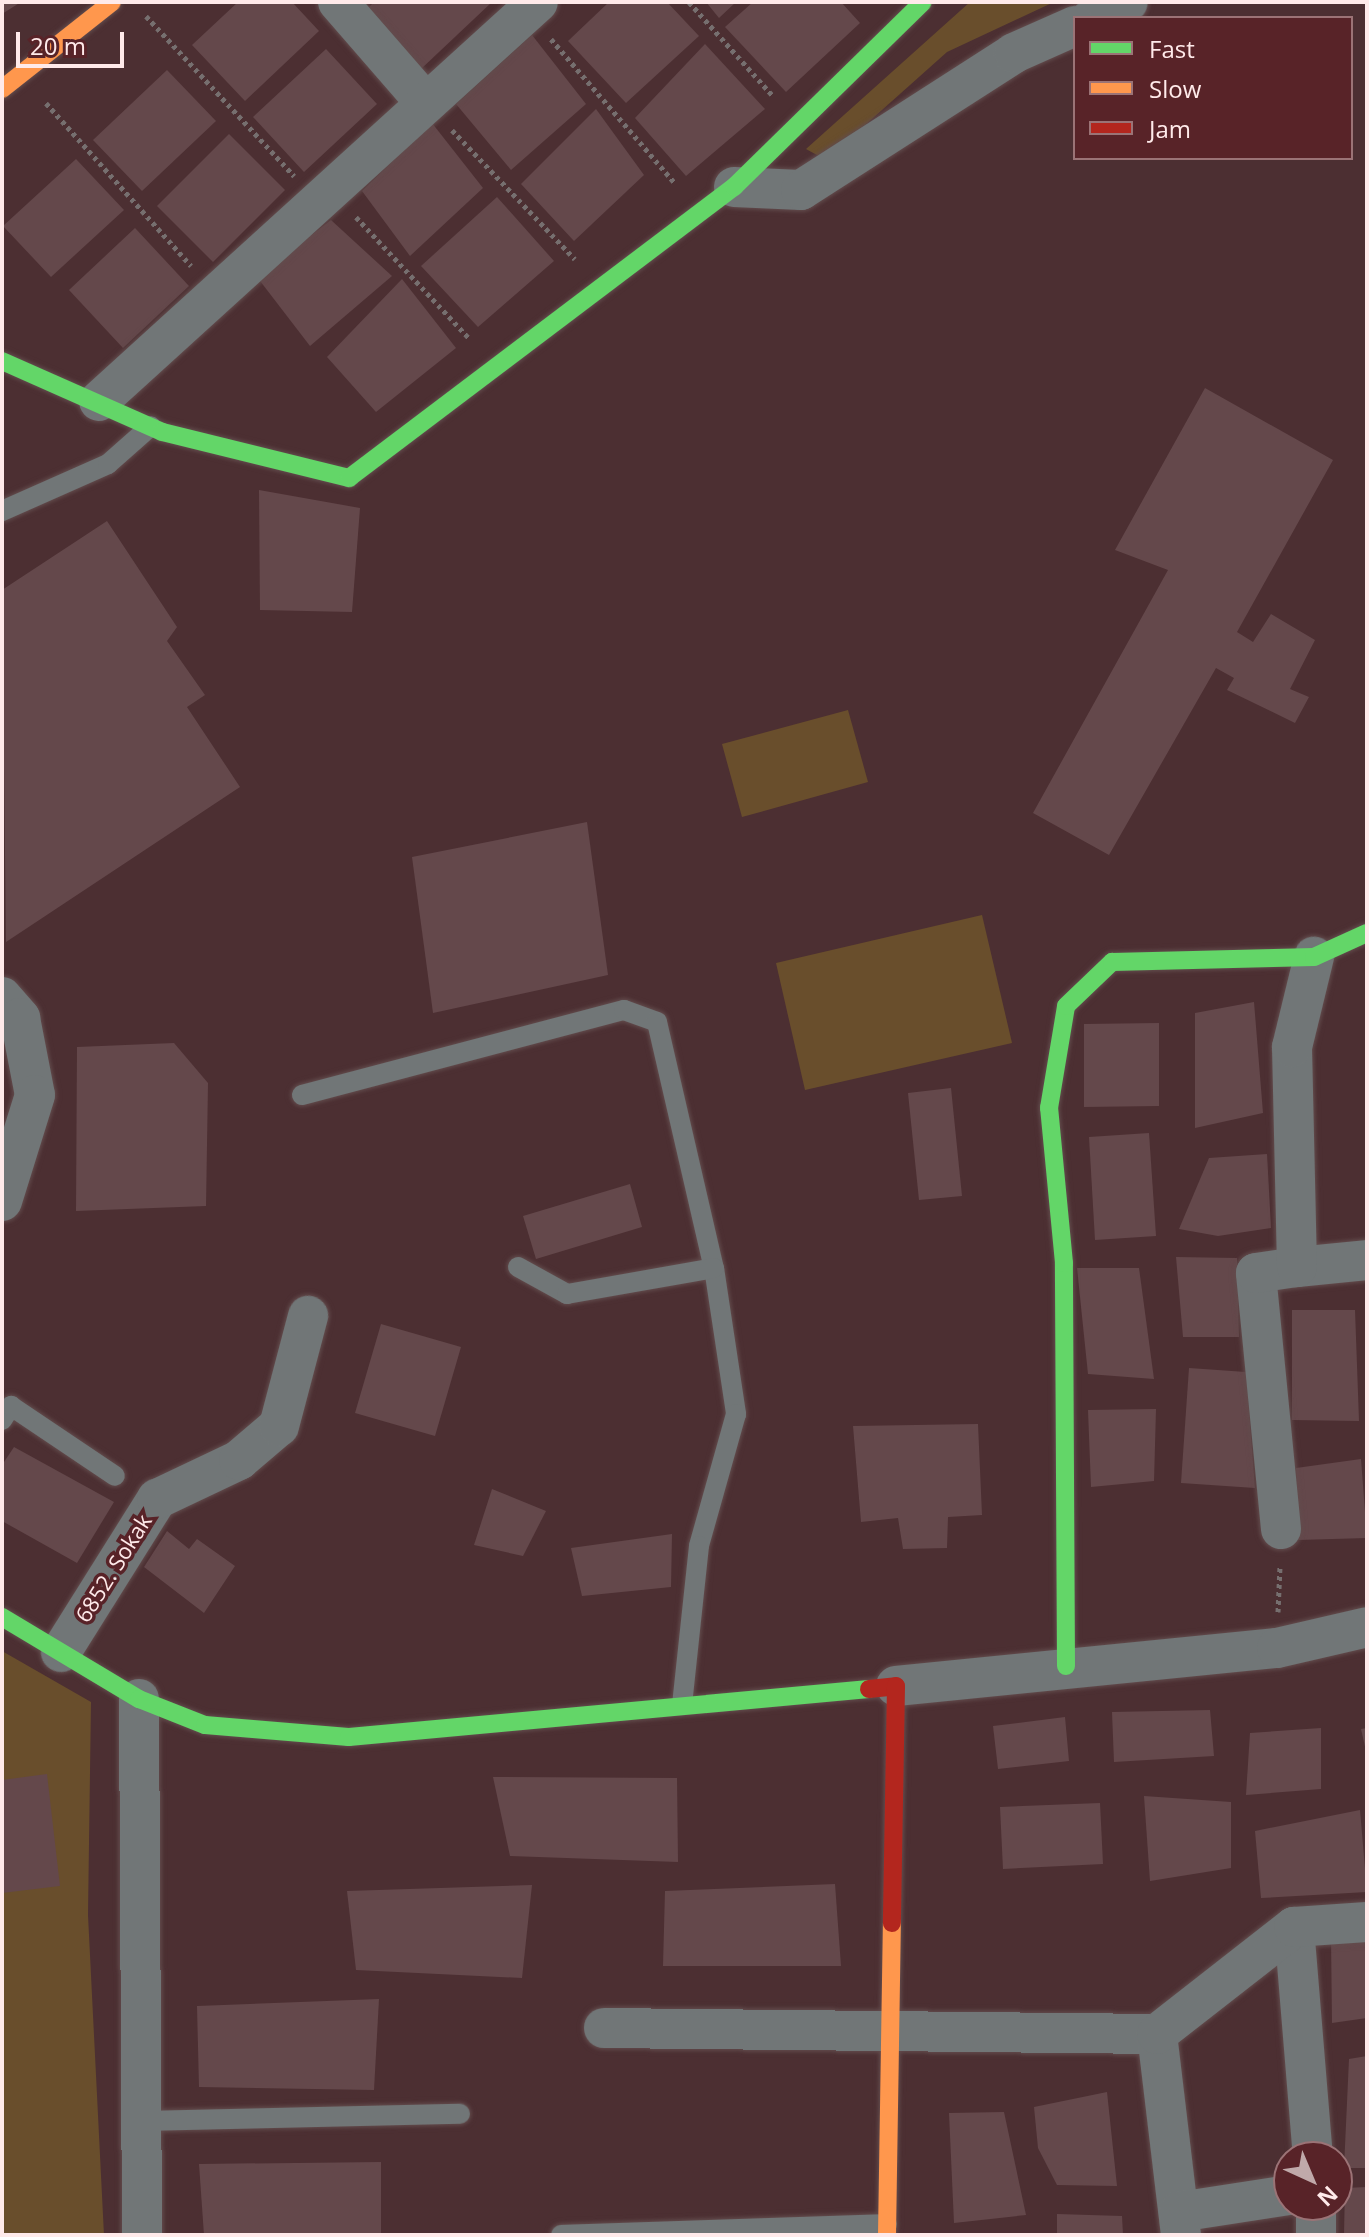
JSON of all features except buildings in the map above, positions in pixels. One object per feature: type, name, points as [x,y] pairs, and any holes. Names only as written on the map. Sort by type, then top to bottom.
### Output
[{"type":"street","points":[[2,89],[112,2]]},
{"type":"street","points":[[338,2],[424,101]]},
{"type":"street","points":[[2,361],[151,426],[349,478],[604,289],[734,187],[923,2]]},
{"type":"street","points":[[1096,16],[1128,2]]},
{"type":"street","points":[[99,401],[424,101],[533,7]]},
{"type":"street","points":[[734,187],[801,190],[1014,53],[1073,27]]},
{"type":"street","points":[[1066,1666],[1064,1263],[1049,1108],[1066,1006],[1112,962],[1314,957],[1367,933]]},
{"type":"street","points":[[1297,1267],[1292,1047],[1314,957]]},
{"type":"street","points":[[2,997],[20,1018],[35,1095],[2,1201]]},
{"type":"street","points":[[1281,1529],[1256,1273],[1367,1260]]},
{"type":"street","name":"6852. Sokak","points":[[61,1652],[157,1499],[239,1460],[279,1426],[308,1316]]},
{"type":"street","points":[[2,1617],[139,1699],[205,1725],[349,1737],[1277,1648],[1367,1627]]},
{"type":"street","points":[[887,2229],[896,1686]]},
{"type":"street","points":[[139,1699],[142,2235]]},
{"type":"street","points":[[604,2028],[1157,2034],[1294,1927],[1367,1922]]},
{"type":"street","points":[[1294,1927],[1312,2141]]},
{"type":"street","points":[[1157,2034],[1180,2223],[1273,2199]]},
{"type":"lane","points":[[2,511],[108,464],[151,426]]},
{"type":"lane","points":[[302,1095],[624,1010],[657,1022],[714,1268],[736,1414],[699,1546],[682,1704]]},
{"type":"lane","points":[[518,1267],[567,1294],[714,1268]]},
{"type":"lane","points":[[2,1420],[11,1406],[115,1476]]},
{"type":"lane","points":[[142,2121],[460,2114]]},
{"type":"lane","points":[[561,2235],[887,2229]]},
{"type":"path","points":[[133,2],[497,369]]},
{"type":"path","points":[[689,2],[799,124]]},
{"type":"path","points":[[533,7],[701,213]]},
{"type":"path","points":[[20,74],[216,293]]},
{"type":"path","points":[[424,101],[604,289]]},
{"type":"path","points":[[1277,1648],[1281,1529]]},
{"type":"shaded area","points":[[970,2],[1054,2],[947,52],[826,160],[806,149]]},
{"type":"shaded area","points":[[848,710],[868,782],[742,817],[722,744]]},
{"type":"shaded area","points":[[982,915],[1012,1043],[805,1090],[776,963]]},
{"type":"shaded area","points":[[2,1651],[91,1702],[88,1915],[104,2235],[2,2235]]},
{"type":"traffic: fast","points":[[2,361],[162,432],[349,478],[734,187],[923,2]]},
{"type":"traffic: fast","points":[[1066,1666],[1064,1263],[1049,1108],[1066,1006],[1112,962],[1314,957],[1367,933]]},
{"type":"traffic: fast","points":[[2,1617],[139,1699],[205,1725],[349,1737],[869,1689]]},
{"type":"traffic: slow","points":[[2,89],[112,2]]},
{"type":"traffic: slow","points":[[887,2235],[892,1923]]},
{"type":"traffic: jam","points":[[869,1689],[896,1686],[892,1923]]}]
